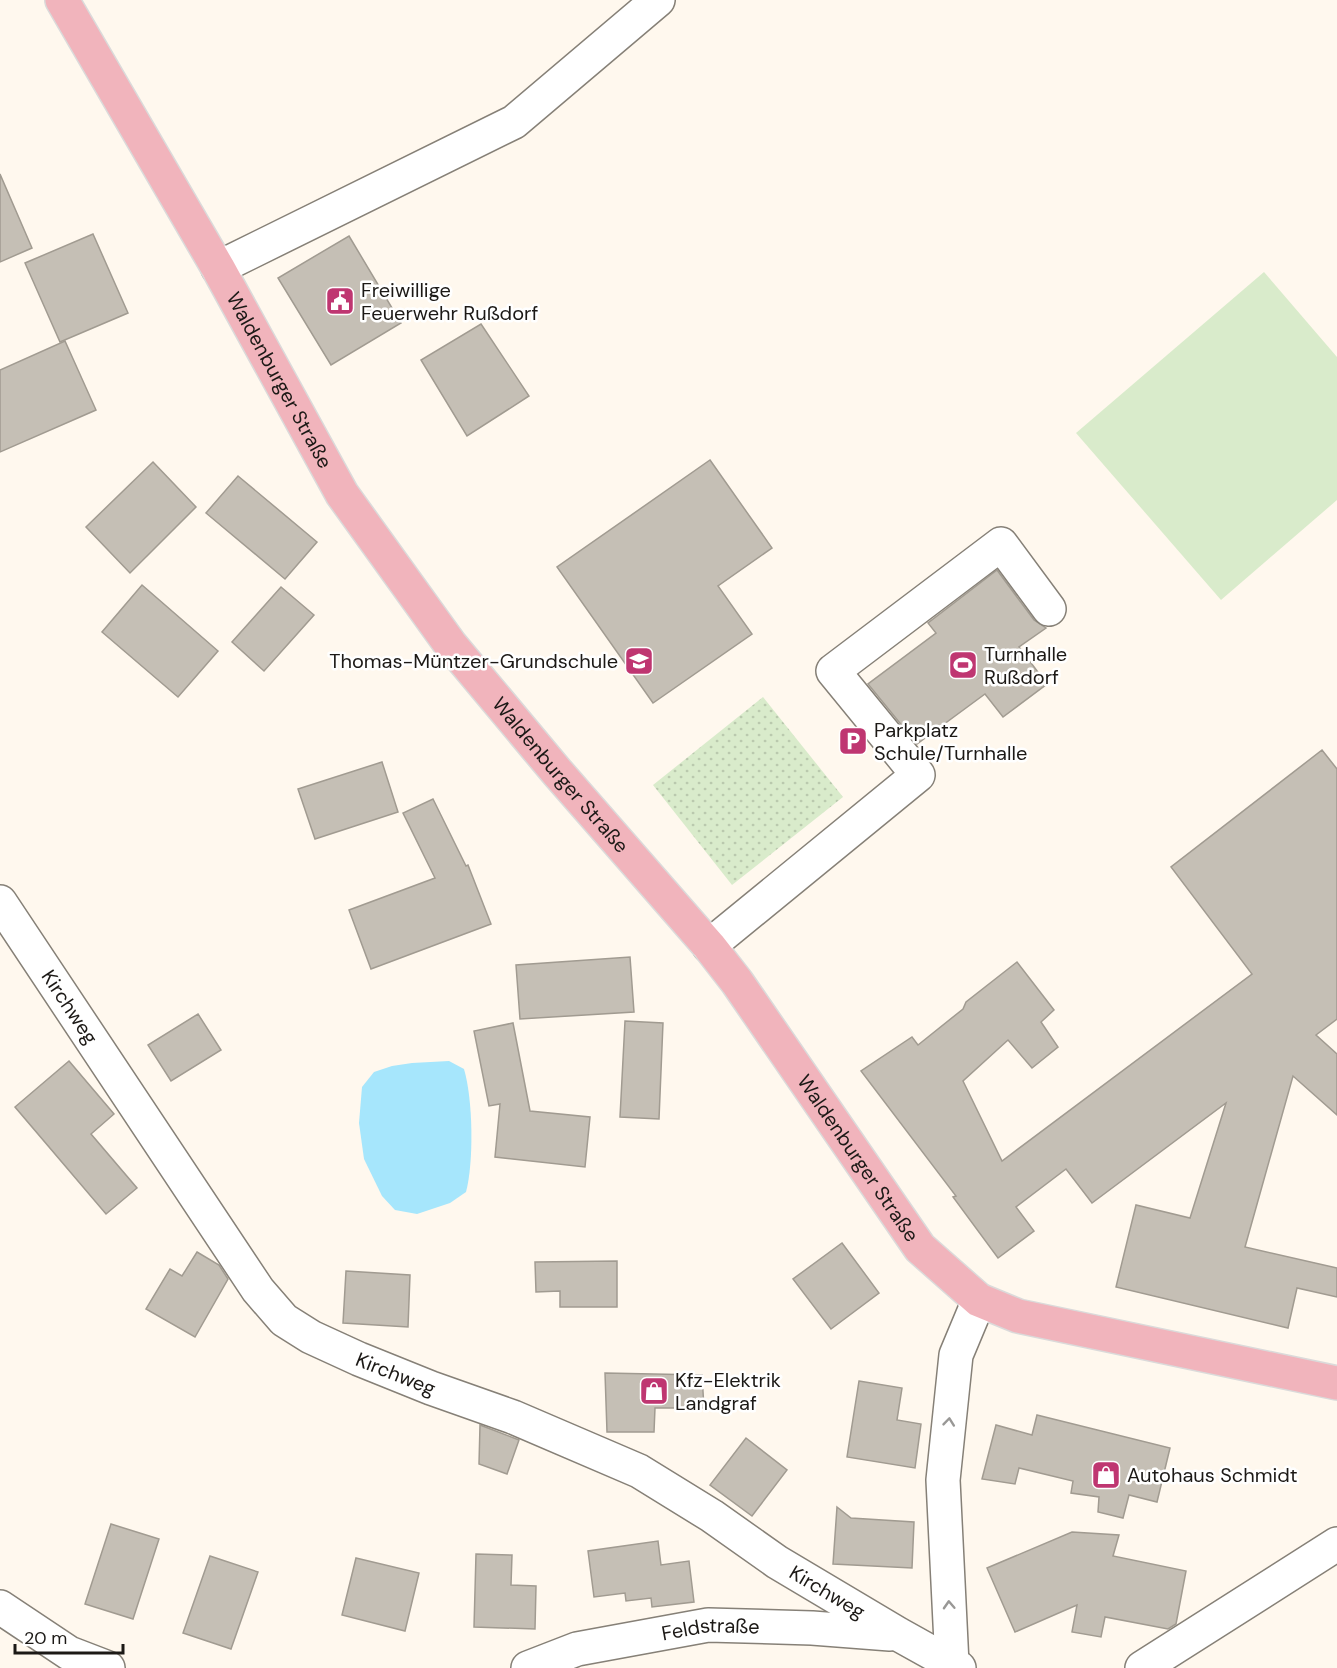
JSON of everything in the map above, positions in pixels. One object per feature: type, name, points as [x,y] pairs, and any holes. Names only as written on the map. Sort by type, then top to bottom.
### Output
[{"type":"main road","name":"Waldenburger Straße","points":[[62,0],[218,268],[342,494],[450,644],[737,982],[920,1248],[979,1300],[1018,1316],[1337,1383]]},
{"type":"street","points":[[218,268],[514,122],[658,0]]},
{"type":"street","points":[[708,946],[918,775],[833,671],[1001,544],[1049,609]]},
{"type":"street","name":"Kirchweg","points":[[0,903],[258,1290],[284,1320],[311,1337],[359,1359],[513,1417],[639,1471],[712,1516],[777,1562],[956,1666]]},
{"type":"street","name":"Kirchweg","points":[[956,1666],[943,1480],[956,1355],[979,1300]]},
{"type":"street","points":[[1142,1668],[1337,1544]]},
{"type":"street","points":[[0,1607],[69,1653],[108,1668]]},
{"type":"street","name":"Feldstraße","points":[[528,1668],[577,1649],[708,1625],[812,1628],[898,1634]]},
{"type":"green space","points":[[1264,272],[1337,357],[1337,500],[1221,600],[1076,433]]},
{"type":"green space","points":[[763,697],[843,797],[732,885],[653,785]]},
{"type":"water","points":[[449,1061],[464,1069],[469,1097],[471,1148],[466,1192],[450,1203],[417,1214],[395,1210],[382,1196],[364,1159],[359,1123],[362,1087],[374,1072],[392,1066]]},
{"type":"building","points":[[0,174],[32,248],[0,262]]},
{"type":"building","points":[[93,234],[128,313],[60,342],[25,263]]},
{"type":"building","name":"Freiwillige Feuerwehr Rußdorf","points":[[349,236],[401,323],[331,365],[278,278]]},
{"type":"building","points":[[481,324],[529,396],[467,436],[421,360]]},
{"type":"building","points":[[65,341],[96,410],[0,452],[0,370]]},
{"type":"building","points":[[710,460],[772,548],[718,586],[752,634],[653,703],[557,567]]},
{"type":"building","points":[[153,462],[196,507],[130,573],[86,527]]},
{"type":"building","points":[[238,476],[317,542],[285,579],[206,513]]},
{"type":"building","name":"Turnhalle Rußdorf","points":[[997,570],[1034,620],[1046,628],[1019,647],[1047,684],[1003,717],[985,694],[917,744],[868,684],[936,633],[928,623]]},
{"type":"building","points":[[142,585],[218,651],[178,697],[102,632]]},
{"type":"building","points":[[281,587],[314,615],[264,671],[232,642]]},
{"type":"building","points":[[1322,750],[1337,769],[1337,1019],[1316,1035],[1337,1054],[1337,1115],[1293,1076],[1245,1247],[1337,1268],[1337,1297],[1297,1288],[1288,1328],[1116,1287],[1136,1205],[1190,1218],[1226,1103],[1092,1203],[1066,1169],[1016,1207],[1034,1231],[998,1258],[953,1197],[956,1196],[861,1071],[912,1037],[918,1045],[963,1009],[966,1002],[1017,962],[1054,1010],[1041,1022],[1058,1047],[1032,1068],[1008,1040],[963,1081],[1002,1161],[1252,974],[1171,867]]},
{"type":"building","points":[[382,762],[398,812],[315,839],[298,789]]},
{"type":"building","points":[[433,799],[466,866],[468,865],[491,924],[371,969],[349,910],[435,878],[403,813]]},
{"type":"building","points":[[630,957],[634,1012],[520,1019],[516,965]]},
{"type":"building","points":[[198,1014],[221,1050],[171,1081],[148,1045]]},
{"type":"building","points":[[625,1021],[663,1023],[659,1119],[620,1117]]},
{"type":"building","points":[[513,1023],[530,1111],[590,1117],[585,1167],[495,1157],[500,1104],[489,1106],[474,1031]]},
{"type":"building","points":[[69,1061],[114,1114],[91,1134],[137,1188],[106,1214],[15,1107]]},
{"type":"building","points":[[842,1243],[879,1293],[831,1329],[793,1279]]},
{"type":"building","points":[[197,1252],[219,1265],[228,1279],[195,1337],[146,1309],[170,1269],[182,1276]]},
{"type":"building","points":[[617,1261],[617,1307],[560,1307],[560,1291],[536,1292],[535,1262]]},
{"type":"building","points":[[346,1271],[410,1275],[408,1327],[343,1323]]},
{"type":"building","name":"Kfz-Elektrik Landgraf","points":[[605,1373],[702,1375],[704,1408],[655,1408],[654,1432],[607,1432]]},
{"type":"building","points":[[859,1381],[902,1388],[897,1420],[921,1424],[915,1468],[847,1457]]},
{"type":"building","name":"Autohaus Schmidt","points":[[1037,1415],[1170,1448],[1157,1502],[1129,1495],[1123,1518],[1098,1512],[1099,1497],[1071,1493],[1073,1481],[1019,1468],[1015,1484],[982,1479],[996,1425],[1032,1435]]},
{"type":"building","points":[[480,1425],[519,1440],[507,1474],[479,1464]]},
{"type":"building","points":[[746,1438],[787,1470],[752,1516],[710,1485]]},
{"type":"building","points":[[837,1507],[851,1518],[914,1522],[912,1568],[833,1564]]},
{"type":"building","points":[[111,1524],[159,1539],[133,1619],[85,1604]]},
{"type":"building","points":[[1072,1532],[1119,1535],[1113,1556],[1186,1571],[1176,1624],[1168,1629],[1105,1617],[1101,1637],[1072,1632],[1077,1605],[1015,1632],[987,1568]]},
{"type":"building","points":[[658,1541],[661,1565],[689,1561],[694,1602],[652,1607],[651,1598],[626,1601],[625,1593],[594,1597],[588,1551]]},
{"type":"building","points":[[476,1554],[512,1555],[511,1585],[536,1586],[535,1629],[474,1627]]},
{"type":"building","points":[[210,1556],[258,1572],[231,1649],[183,1633]]},
{"type":"building","points":[[356,1558],[419,1573],[405,1631],[342,1615]]},
{"type":"place","name":"Freiwillige Feuerwehr Rußdorf","points":[[340,301]]},
{"type":"place","name":"Thomas-Müntzer-Grundschule","points":[[639,661]]},
{"type":"place","name":"Turnhalle Rußdorf","points":[[963,665]]},
{"type":"place","name":"Parkplatz Schule/Turnhalle","points":[[853,741]]},
{"type":"place","name":"Kfz-Elektrik Landgraf","points":[[654,1391]]},
{"type":"place","name":"Autohaus Schmidt","points":[[1106,1475]]}]
